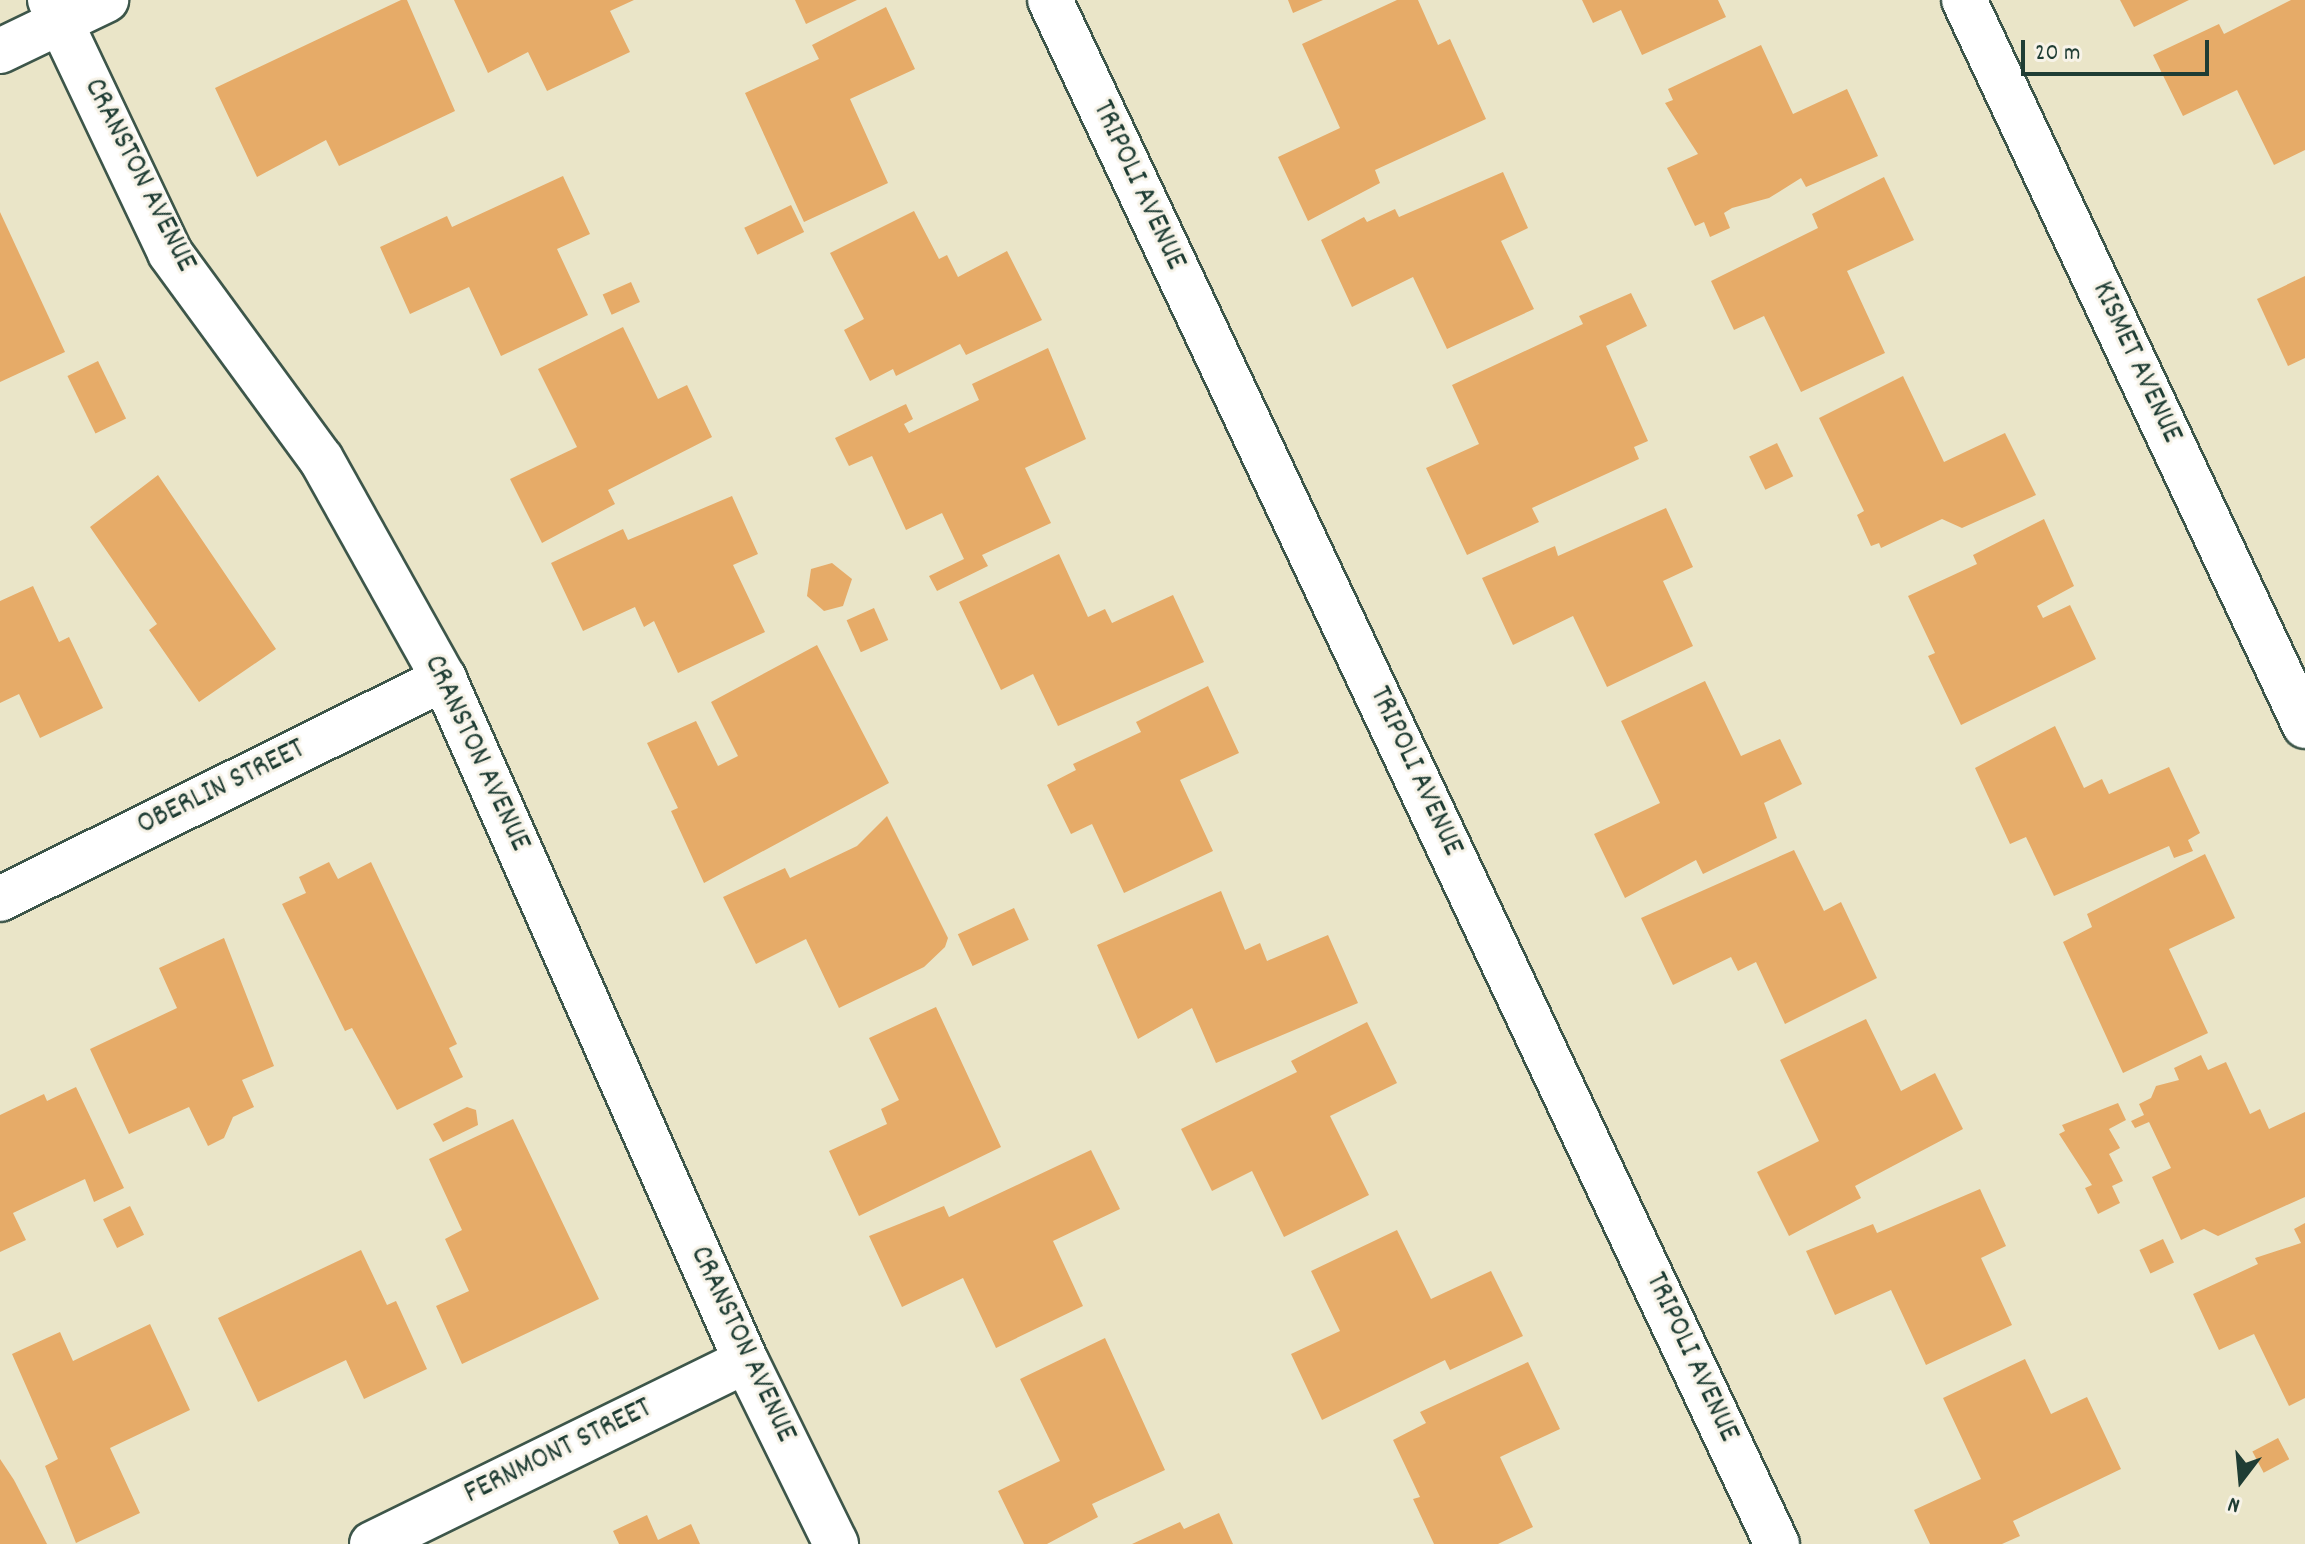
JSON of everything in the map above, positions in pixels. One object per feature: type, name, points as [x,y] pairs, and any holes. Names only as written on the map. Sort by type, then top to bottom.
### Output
[{"type":"street","points":[[0,51],[56,11],[106,0]]},
{"type":"street","name":"TRIPOLI AVENUE","points":[[1050,0],[1777,1544]]},
{"type":"street","name":"KISMET AVENUE","points":[[1964,0],[2305,726]]},
{"type":"street","name":"CRANSTON AVENUE","points":[[56,11],[170,253],[321,459],[444,679],[746,1361],[836,1544]]},
{"type":"street","name":"OBERLIN STREET","points":[[0,899],[444,679]]},
{"type":"street","name":"FERNMONT STREET","points":[[372,1544],[746,1361]]},
{"type":"building","points":[[401,0],[407,0],[455,111],[339,166],[326,140],[257,177],[215,88]]},
{"type":"building","points":[[454,0],[634,0],[610,11],[630,52],[547,91],[528,52],[488,73]]},
{"type":"building","points":[[795,0],[857,0],[806,24]]},
{"type":"building","points":[[1288,0],[1323,0],[1293,13]]},
{"type":"building","points":[[1397,0],[1418,0],[1438,45],[1450,39],[1486,119],[1375,170],[1380,183],[1308,221],[1278,157],[1340,128],[1302,44]]},
{"type":"building","points":[[1582,0],[1718,0],[1726,17],[1642,55],[1621,10],[1593,23]]},
{"type":"building","points":[[2120,0],[2189,0],[2134,27]]},
{"type":"building","points":[[2291,0],[2305,0],[2305,150],[2274,165],[2237,90],[2183,116],[2153,55],[2219,24],[2224,34]]},
{"type":"building","points":[[886,7],[915,69],[850,99],[888,183],[804,222],[745,93],[819,59],[812,45]]},
{"type":"building","points":[[1761,45],[1793,114],[1847,89],[1878,156],[1806,187],[1801,178],[1769,198],[1732,208],[1724,213],[1730,228],[1710,237],[1704,222],[1695,226],[1667,168],[1698,154],[1665,103],[1673,100],[1668,89]]},
{"type":"building","points":[[1503,172],[1528,228],[1501,241],[1534,309],[1447,349],[1413,277],[1352,307],[1321,240],[1364,217],[1367,222],[1395,209],[1399,217]]},
{"type":"building","points":[[563,176],[590,234],[557,249],[588,315],[501,356],[469,287],[410,314],[380,247],[447,216],[452,227]]},
{"type":"building","points":[[1884,177],[1914,240],[1847,271],[1885,353],[1801,392],[1764,316],[1734,330],[1711,281],[1818,228],[1812,214]]},
{"type":"building","points":[[791,205],[804,232],[757,255],[744,228]]},
{"type":"building","points":[[914,211],[939,259],[947,255],[958,277],[1007,251],[1042,320],[966,355],[960,344],[896,376],[893,369],[870,381],[844,330],[864,319],[830,253]]},
{"type":"building","points":[[0,212],[65,352],[0,382]]},
{"type":"building","points":[[2305,276],[2305,358],[2288,366],[2257,299]]},
{"type":"building","points":[[631,282],[640,302],[612,315],[603,295]]},
{"type":"building","points":[[1631,293],[1647,326],[1606,346],[1648,441],[1634,447],[1639,459],[1532,508],[1539,522],[1467,555],[1426,468],[1479,444],[1452,385],[1583,324],[1579,316]]},
{"type":"building","points":[[623,327],[658,399],[687,385],[712,437],[608,490],[615,504],[542,543],[510,479],[577,447],[538,369]]},
{"type":"building","points":[[1048,348],[1086,439],[1025,468],[1051,523],[982,555],[988,566],[937,591],[929,576],[964,559],[942,513],[906,530],[872,456],[849,466],[835,438],[906,404],[913,419],[904,424],[909,433],[979,400],[972,384]]},
{"type":"building","points":[[98,361],[126,419],[95,433],[67,376]]},
{"type":"building","points":[[1903,376],[1944,462],[2005,433],[2036,495],[1962,528],[1942,519],[1881,548],[1879,543],[1871,546],[1857,515],[1864,511],[1819,418]]},
{"type":"building","points":[[1777,443],[1793,476],[1765,490],[1749,457]]},
{"type":"building","points":[[158,475],[276,649],[199,702],[149,630],[157,624],[90,527]]},
{"type":"building","points":[[732,496],[758,554],[733,565],[765,632],[678,673],[654,621],[644,627],[635,607],[583,631],[551,563],[623,529],[628,540]]},
{"type":"building","points":[[1666,508],[1693,567],[1663,581],[1693,646],[1607,687],[1573,616],[1513,645],[1482,578],[1555,546],[1558,556]]},
{"type":"building","points":[[2044,519],[2074,586],[2037,606],[2043,618],[2070,605],[2096,659],[1961,725],[1928,656],[1935,653],[1908,596],[1977,564],[1973,555]]},
{"type":"building","points":[[1059,554],[1088,617],[1105,609],[1112,623],[1173,595],[1204,662],[1058,726],[1033,674],[1001,690],[959,602]]},
{"type":"building","points":[[832,563],[852,579],[843,606],[824,611],[807,596],[811,569]]},
{"type":"building","points":[[33,586],[59,642],[69,637],[103,708],[40,738],[19,694],[0,703],[0,601]]},
{"type":"building","points":[[874,608],[888,640],[861,652],[847,620]]},
{"type":"building","points":[[817,645],[889,783],[704,883],[671,811],[678,808],[647,743],[696,721],[718,766],[738,756],[711,702]]},
{"type":"building","points":[[1705,681],[1741,756],[1780,739],[1802,784],[1764,803],[1777,838],[1703,874],[1696,860],[1625,898],[1594,834],[1660,803],[1621,721]]},
{"type":"building","points":[[1208,686],[1239,753],[1180,780],[1213,851],[1124,893],[1092,824],[1071,834],[1047,785],[1076,770],[1073,764],[1141,732],[1136,722]]},
{"type":"building","points":[[2055,726],[2084,788],[2102,779],[2109,794],[2169,767],[2200,833],[2188,840],[2193,851],[2174,858],[2169,846],[2054,896],[2026,837],[2010,844],[1975,768]]},
{"type":"building","points":[[887,816],[948,938],[945,947],[924,967],[839,1008],[806,939],[756,964],[723,897],[785,868],[790,878],[857,846]]},
{"type":"building","points":[[1794,850],[1824,911],[1841,902],[1877,978],[1785,1024],[1756,962],[1738,971],[1731,957],[1673,985],[1641,918]]},
{"type":"building","points":[[2205,854],[2235,918],[2169,949],[2208,1033],[2123,1073],[2063,942],[2092,927],[2087,914]]},
{"type":"building","points":[[329,862],[338,879],[371,862],[457,1044],[449,1048],[463,1077],[397,1110],[352,1028],[345,1031],[282,904],[306,893],[299,877]]},
{"type":"building","points":[[1221,891],[1245,950],[1260,943],[1267,961],[1328,935],[1358,1003],[1216,1063],[1192,1008],[1138,1039],[1097,945]]},
{"type":"building","points":[[1014,908],[1029,940],[973,966],[958,934]]},
{"type":"building","points":[[224,938],[274,1066],[242,1080],[254,1107],[233,1117],[224,1138],[208,1146],[189,1107],[129,1134],[90,1049],[177,1008],[159,968]]},
{"type":"building","points":[[936,1007],[1001,1147],[859,1216],[829,1151],[887,1124],[881,1109],[899,1100],[869,1038]]},
{"type":"building","points":[[1866,1019],[1901,1091],[1935,1073],[1963,1129],[1855,1186],[1861,1198],[1789,1236],[1757,1172],[1819,1141],[1780,1060]]},
{"type":"building","points":[[1367,1022],[1397,1083],[1330,1116],[1369,1195],[1284,1237],[1252,1171],[1212,1191],[1181,1129],[1297,1072],[1291,1061]]},
{"type":"building","points":[[2201,1055],[2208,1070],[2226,1062],[2250,1114],[2260,1109],[2269,1129],[2305,1112],[2305,1197],[2218,1236],[2204,1229],[2181,1240],[2152,1177],[2171,1168],[2149,1122],[2135,1128],[2131,1121],[2144,1115],[2139,1104],[2151,1098],[2156,1086],[2179,1080],[2174,1068]]},
{"type":"building","points":[[76,1087],[124,1188],[94,1202],[85,1179],[13,1213],[26,1240],[0,1252],[0,1115],[44,1094],[47,1101]]},
{"type":"building","points":[[2118,1103],[2126,1120],[2109,1129],[2120,1148],[2109,1154],[2123,1181],[2112,1186],[2120,1203],[2098,1214],[2085,1188],[2092,1185],[2059,1134],[2065,1131],[2062,1125]]},
{"type":"building","points":[[467,1107],[476,1110],[478,1125],[443,1142],[433,1124]]},
{"type":"building","points":[[513,1119],[599,1299],[462,1364],[436,1306],[469,1291],[445,1239],[462,1230],[429,1159]]},
{"type":"building","points":[[1091,1150],[1120,1209],[1053,1241],[1083,1306],[996,1348],[963,1278],[902,1307],[869,1236],[944,1206],[949,1217]]},
{"type":"building","points":[[1980,1189],[2006,1246],[1981,1258],[2012,1325],[1926,1365],[1891,1290],[1835,1315],[1806,1251],[1873,1224],[1877,1233]]},
{"type":"building","points":[[130,1206],[144,1235],[117,1248],[103,1219]]},
{"type":"building","points":[[2305,1223],[2305,1398],[2289,1406],[2254,1334],[2219,1350],[2193,1294],[2258,1264],[2255,1258],[2301,1243],[2294,1229]]},
{"type":"building","points":[[1397,1230],[1431,1299],[1491,1271],[1523,1336],[1450,1370],[1445,1360],[1322,1420],[1291,1354],[1340,1331],[1311,1271]]},
{"type":"building","points":[[2163,1239],[2174,1263],[2150,1274],[2139,1250]]},
{"type":"building","points":[[361,1250],[387,1305],[396,1301],[427,1369],[364,1399],[346,1360],[258,1402],[218,1318]]},
{"type":"building","points":[[150,1324],[190,1410],[110,1448],[140,1513],[76,1543],[45,1466],[58,1459],[12,1354],[60,1332],[73,1361]]},
{"type":"building","points":[[1105,1338],[1165,1470],[1092,1504],[1098,1517],[1047,1544],[1024,1544],[998,1491],[1060,1461],[1020,1379]]},
{"type":"building","points":[[2025,1359],[2051,1414],[2087,1397],[2121,1469],[2013,1521],[2020,1536],[2002,1544],[1930,1544],[1914,1510],[1981,1479],[1943,1398]]},
{"type":"building","points":[[1528,1362],[1560,1429],[1500,1457],[1533,1527],[1498,1544],[1434,1544],[1413,1499],[1420,1497],[1393,1440],[1426,1423],[1420,1412]]},
{"type":"building","points":[[2278,1438],[2289,1459],[2264,1473],[2252,1452]]},
{"type":"building","points":[[0,1459],[14,1480],[47,1544],[0,1544]]},
{"type":"building","points":[[1219,1513],[1233,1544],[1132,1544],[1180,1522],[1184,1529]]},
{"type":"building","points":[[647,1515],[658,1540],[691,1524],[700,1544],[619,1544],[613,1531]]}]
